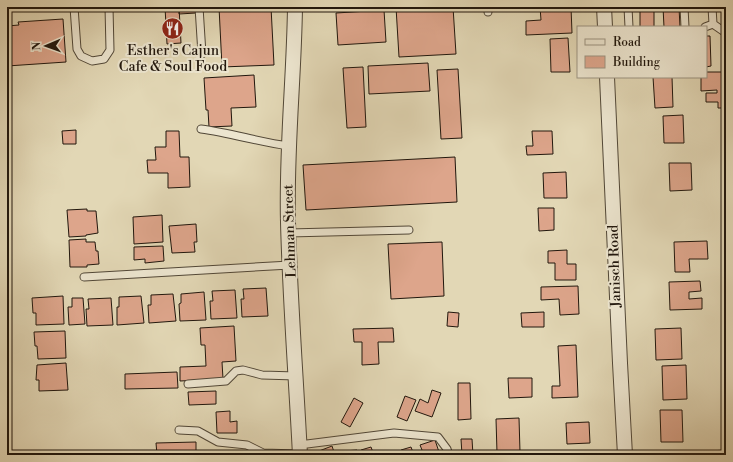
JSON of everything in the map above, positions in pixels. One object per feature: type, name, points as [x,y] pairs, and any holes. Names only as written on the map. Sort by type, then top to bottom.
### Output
[{"type":"street","name":"Lehman Street","points":[[294,7],[294,53],[289,146],[289,233],[299,451]]},
{"type":"street","points":[[604,7],[605,26]]},
{"type":"street","name":"Janisch Road","points":[[607,78],[620,363],[626,455]]},
{"type":"lane","points":[[7,8],[16,7]]},
{"type":"lane","points":[[74,7],[77,49],[81,56],[92,61],[104,59],[110,50],[109,7]]},
{"type":"lane","points":[[199,7],[202,54]]},
{"type":"lane","points":[[628,7],[629,26]]},
{"type":"lane","points":[[684,7],[684,26]]},
{"type":"lane","points":[[712,7],[713,24]]},
{"type":"lane","points":[[707,26],[713,24]]},
{"type":"lane","points":[[713,24],[726,33]]},
{"type":"lane","points":[[201,129],[223,132],[268,143],[289,146]]},
{"type":"lane","points":[[289,233],[409,230]]},
{"type":"lane","points":[[84,277],[290,265]]},
{"type":"lane","points":[[188,384],[226,381],[236,372],[243,370],[262,375],[296,376]]},
{"type":"lane","points":[[179,430],[198,431],[218,442],[247,445],[263,453],[299,451],[394,433],[417,434],[438,437],[447,449],[449,455]]},
{"type":"lane","points":[[709,455],[726,454]]},
{"type":"building","name":"Esther's Cajun Cafe & Soul Food","points":[[165,7],[179,7],[181,43],[167,44]]},
{"type":"building","points":[[179,7],[195,7],[196,13],[179,14]]},
{"type":"building","points":[[219,7],[271,7],[274,65],[222,67]]},
{"type":"building","points":[[396,7],[453,7],[456,54],[399,57]]},
{"type":"building","points":[[540,7],[571,7],[572,33],[526,35],[526,21],[541,20]]},
{"type":"building","points":[[640,7],[654,7],[654,26],[640,26]]},
{"type":"building","points":[[663,7],[679,7],[680,26],[664,26]]},
{"type":"building","points":[[722,7],[726,7],[726,29],[723,29]]},
{"type":"building","points":[[384,10],[386,42],[338,45],[336,13]]},
{"type":"building","points":[[63,19],[66,62],[7,66],[7,26],[19,25],[18,22]]},
{"type":"building","points":[[707,36],[710,36],[711,66],[707,67]]},
{"type":"building","points":[[568,38],[570,72],[551,72],[550,39]]},
{"type":"building","points":[[428,63],[430,91],[369,94],[368,66]]},
{"type":"building","points":[[363,67],[366,127],[347,128],[343,68]]},
{"type":"building","points":[[458,69],[462,138],[441,139],[437,70]]},
{"type":"building","points":[[707,72],[726,72],[726,108],[718,108],[718,102],[706,102],[706,93],[717,93],[717,90],[701,91],[701,78],[707,78]]},
{"type":"building","points":[[254,75],[256,107],[231,108],[232,126],[209,127],[208,110],[206,110],[204,78]]},
{"type":"building","points":[[653,78],[672,78],[673,107],[655,108]]},
{"type":"building","points":[[683,115],[684,143],[664,143],[663,116]]},
{"type":"building","points":[[76,130],[76,144],[63,144],[62,131]]},
{"type":"building","points":[[166,131],[179,131],[180,157],[189,157],[190,187],[168,188],[168,173],[148,173],[147,160],[156,160],[155,147],[166,147]]},
{"type":"building","points":[[532,131],[552,131],[553,154],[527,155],[526,146],[533,146]]},
{"type":"building","points":[[455,157],[457,202],[306,210],[303,165]]},
{"type":"building","points":[[669,163],[691,163],[692,190],[670,191]]},
{"type":"building","points":[[566,172],[567,198],[544,198],[543,173]]},
{"type":"building","points":[[538,208],[554,208],[554,230],[539,231]]},
{"type":"building","points":[[87,209],[87,211],[96,211],[98,233],[86,236],[69,237],[67,210]]},
{"type":"building","points":[[162,215],[163,242],[134,244],[133,217]]},
{"type":"building","points":[[196,224],[197,242],[194,242],[195,252],[172,253],[169,226]]},
{"type":"building","points":[[86,239],[86,242],[95,242],[96,251],[98,251],[99,264],[87,265],[87,267],[70,267],[69,240]]},
{"type":"building","points":[[707,241],[708,259],[689,259],[690,272],[675,272],[674,242]]},
{"type":"building","points":[[442,242],[444,296],[391,299],[388,244]]},
{"type":"building","points":[[163,246],[164,261],[145,263],[145,259],[134,260],[134,247]]},
{"type":"building","points":[[567,250],[567,264],[576,264],[576,280],[555,280],[555,263],[548,263],[548,251]]},
{"type":"building","points":[[700,281],[701,291],[689,292],[689,299],[702,298],[702,309],[670,310],[669,282]]},
{"type":"building","points":[[578,286],[579,314],[560,315],[559,299],[541,300],[541,287]]},
{"type":"building","points":[[266,288],[268,316],[242,317],[241,299],[244,299],[243,289]]},
{"type":"building","points":[[235,290],[237,318],[211,319],[210,301],[213,301],[212,291]]},
{"type":"building","points":[[204,292],[206,320],[180,321],[179,304],[181,303],[181,294]]},
{"type":"building","points":[[173,294],[176,321],[149,323],[148,305],[151,305],[151,295]]},
{"type":"building","points":[[7,296],[9,296],[10,325],[7,325]]},
{"type":"building","points":[[63,296],[64,324],[36,325],[36,313],[33,313],[32,298]]},
{"type":"building","points":[[141,296],[144,323],[117,325],[117,307],[119,307],[119,297]]},
{"type":"building","points":[[72,298],[83,298],[85,324],[69,325],[68,307],[72,307]]},
{"type":"building","points":[[111,298],[113,325],[87,326],[86,309],[89,309],[88,299]]},
{"type":"building","points":[[448,312],[459,313],[458,327],[447,326]]},
{"type":"building","points":[[544,312],[544,327],[522,327],[521,313]]},
{"type":"building","points":[[234,326],[236,361],[222,362],[223,379],[180,381],[180,367],[206,366],[205,345],[201,345],[200,328]]},
{"type":"building","points":[[393,328],[394,342],[378,342],[379,364],[362,365],[362,342],[354,342],[353,329]]},
{"type":"building","points":[[681,328],[682,359],[656,360],[655,329]]},
{"type":"building","points":[[65,331],[66,358],[38,359],[34,332]]},
{"type":"building","points":[[576,345],[578,397],[552,398],[552,386],[560,386],[558,346]]},
{"type":"building","points":[[66,363],[68,390],[39,391],[39,380],[36,380],[37,365]]},
{"type":"building","points":[[686,365],[687,399],[663,400],[662,366]]},
{"type":"building","points":[[177,372],[178,388],[125,389],[125,374]]},
{"type":"building","points":[[508,378],[532,378],[532,397],[509,398]]},
{"type":"building","points":[[458,383],[470,383],[471,419],[458,420]]},
{"type":"building","points":[[432,390],[441,393],[432,417],[415,411],[420,399],[428,403]]},
{"type":"building","points":[[216,391],[216,404],[189,405],[188,392]]},
{"type":"building","points":[[405,396],[416,400],[407,421],[397,417]]},
{"type":"building","points":[[354,398],[363,403],[350,427],[341,422]]},
{"type":"building","points":[[660,410],[682,410],[683,442],[661,442]]},
{"type":"building","points":[[230,411],[230,422],[237,421],[237,433],[217,433],[216,412]]},
{"type":"building","points":[[519,418],[520,452],[497,453],[496,419]]},
{"type":"building","points":[[589,422],[590,443],[567,444],[566,423]]},
{"type":"building","points":[[461,439],[472,439],[473,455],[462,455]]},
{"type":"building","points":[[435,440],[440,455],[424,455],[420,445]]},
{"type":"building","points":[[196,442],[196,455],[157,455],[156,443]]},
{"type":"building","points":[[332,446],[335,455],[320,455],[319,451]]},
{"type":"building","points":[[371,447],[374,455],[363,455],[361,450]]},
{"type":"building","points":[[411,447],[414,455],[403,455],[401,450]]},
{"type":"building","points":[[357,450],[358,455],[345,455],[344,451]]},
{"type":"place","name":"Esther's Cajun Cafe & Soul Food","points":[[173,29]]}]
